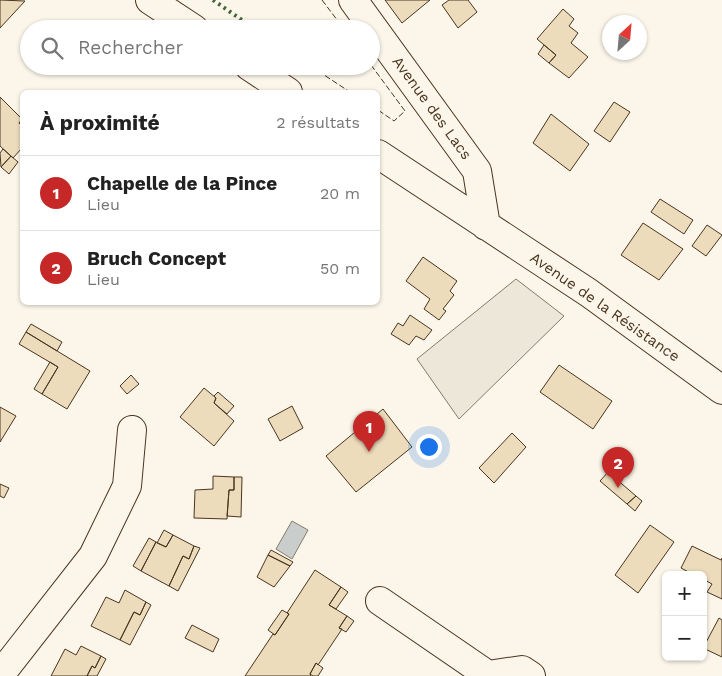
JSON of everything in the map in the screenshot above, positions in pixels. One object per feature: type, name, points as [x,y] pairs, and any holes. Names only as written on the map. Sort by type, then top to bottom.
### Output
[{"type":"main road","points":[[150,0],[180,20]]},
{"type":"main road","name":"Avenue des Lacs","points":[[353,0],[368,20]]},
{"type":"main road","name":"Avenue des Lacs","points":[[380,37],[477,171],[486,226]]},
{"type":"main road","points":[[262,75],[285,90]]},
{"type":"main road","name":"Avenue de la Résistance","points":[[380,155],[589,293],[722,390]]},
{"type":"main road","points":[[0,675],[93,556],[127,486],[132,430]]},
{"type":"main road","points":[[380,601],[487,675],[522,670],[531,676]]},
{"type":"shaded area","points":[[516,279],[564,316],[459,419],[417,359]]},
{"type":"shaded area","points":[[292,521],[308,530],[292,559],[276,549]]},
{"type":"building","points":[[0,0],[25,1],[0,28]]},
{"type":"building","points":[[385,0],[430,0],[402,23]]},
{"type":"building","points":[[449,0],[468,0],[477,12],[458,28],[442,5]]},
{"type":"building","points":[[563,9],[574,19],[569,26],[578,33],[571,43],[588,57],[569,78],[549,63],[556,55],[537,39]]},
{"type":"building","points":[[544,45],[556,55],[549,63],[538,54]]},
{"type":"building","points":[[0,97],[20,117],[20,150],[13,158],[0,146]]},
{"type":"building","points":[[614,102],[630,112],[610,142],[594,131]]},
{"type":"building","points":[[551,114],[589,144],[570,171],[533,143]]},
{"type":"building","points":[[3,149],[11,156],[1,167],[0,153]]},
{"type":"building","points":[[11,156],[18,162],[9,174],[1,167]]},
{"type":"building","points":[[660,199],[693,220],[684,234],[651,212]]},
{"type":"building","points":[[643,223],[683,249],[659,280],[621,255]]},
{"type":"building","points":[[707,225],[722,235],[706,256],[692,246]]},
{"type":"building","points":[[423,257],[457,281],[450,291],[454,295],[443,309],[446,311],[439,320],[424,309],[430,299],[406,281]]},
{"type":"building","points":[[410,315],[432,330],[424,340],[416,336],[409,345],[391,334],[398,323],[403,326]]},
{"type":"building","points":[[31,324],[62,342],[57,351],[26,332]]},
{"type":"building","points":[[26,332],[90,371],[67,409],[42,394],[58,367],[19,344]]},
{"type":"building","points":[[50,362],[58,367],[42,394],[34,389]]},
{"type":"building","points":[[559,365],[612,401],[593,429],[540,392]]},
{"type":"building","points":[[131,375],[139,384],[127,394],[120,386]]},
{"type":"building","points":[[204,388],[216,398],[214,403],[234,421],[214,446],[180,417]]},
{"type":"building","points":[[218,392],[234,406],[227,414],[214,403],[216,398],[214,396]]},
{"type":"building","points":[[292,406],[303,428],[280,441],[268,419]]},
{"type":"building","points":[[0,407],[16,416],[0,442]]},
{"type":"building","points":[[383,409],[412,447],[356,492],[326,456]]},
{"type":"building","points":[[512,433],[526,447],[494,483],[479,468]]},
{"type":"building","points":[[608,472],[636,496],[627,504],[600,481]]},
{"type":"building","points":[[213,476],[234,477],[234,490],[229,490],[227,519],[194,518],[195,490],[213,489]]},
{"type":"building","points":[[234,477],[242,477],[241,517],[227,516],[229,490],[234,490]]},
{"type":"building","points":[[0,484],[9,488],[4,498],[0,496]]},
{"type":"building","points":[[636,496],[642,501],[635,511],[627,504]]},
{"type":"building","points":[[650,525],[674,542],[638,593],[615,575]]},
{"type":"building","points":[[164,530],[173,535],[166,547],[157,543]]},
{"type":"building","points":[[173,535],[194,546],[189,559],[183,556],[169,586],[141,571],[156,542],[166,547]]},
{"type":"building","points":[[149,538],[156,542],[141,571],[133,566]]},
{"type":"building","points":[[194,546],[200,548],[178,591],[169,586],[183,556],[189,559]]},
{"type":"building","points":[[692,546],[721,560],[722,558],[722,599],[707,592],[712,584],[707,581],[707,571],[687,571],[681,568]]},
{"type":"building","points":[[271,550],[293,562],[290,566],[268,555]]},
{"type":"building","points":[[268,555],[290,566],[274,587],[257,577]]},
{"type":"building","points":[[315,570],[341,587],[329,605],[347,616],[339,628],[342,629],[318,665],[316,663],[310,674],[311,676],[245,676],[289,614],[287,613]]},
{"type":"building","points":[[341,587],[348,592],[336,609],[329,605]]},
{"type":"building","points":[[125,590],[146,602],[140,615],[134,612],[120,640],[91,626],[106,597],[119,603]]},
{"type":"building","points":[[146,602],[151,605],[130,645],[120,640],[134,612],[140,615]]},
{"type":"building","points":[[282,610],[289,614],[275,635],[268,630]]},
{"type":"building","points":[[347,616],[354,621],[346,632],[339,628]]},
{"type":"building","points":[[719,618],[722,620],[722,657],[707,650],[707,640]]},
{"type":"building","points":[[192,625],[219,639],[213,652],[185,638]]},
{"type":"building","points":[[81,646],[101,656],[95,668],[92,666],[87,676],[51,676],[65,649],[76,655]]},
{"type":"building","points":[[101,656],[106,659],[97,676],[87,676],[92,666],[95,668]]},
{"type":"building","points":[[316,663],[323,668],[318,676],[313,676],[310,674]]},
{"type":"hedge","points":[[213,0],[242,20]]},
{"type":"fence","points":[[322,0],[337,20]]},
{"type":"fence","points":[[324,75],[347,90]]},
{"type":"fence","points":[[378,75],[405,111],[394,121],[380,111]]},
{"type":"place","name":"Chapelle de la Pince","points":[[369,452]]},
{"type":"place","name":"Bruch Concept","points":[[618,488]]}]
